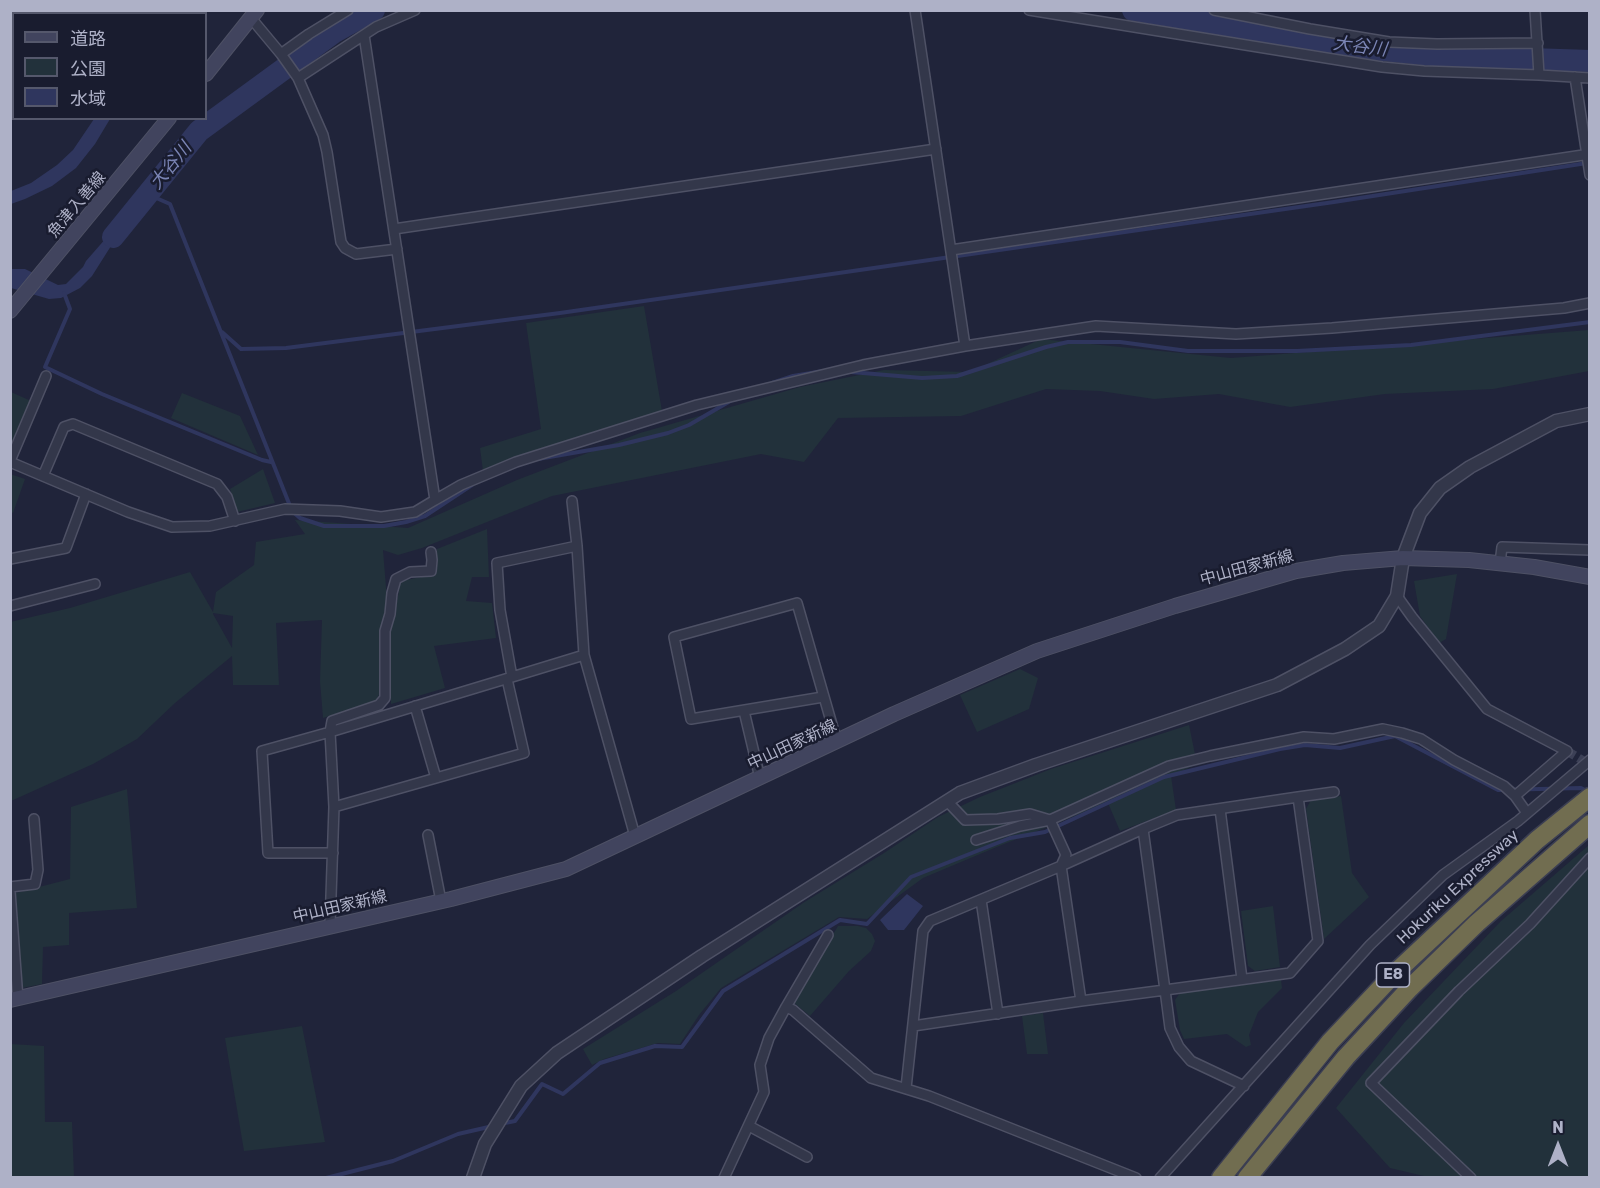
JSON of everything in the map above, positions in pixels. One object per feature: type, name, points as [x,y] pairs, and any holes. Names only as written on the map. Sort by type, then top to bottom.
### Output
[{"type":"highway","name":"Hokuriku Expressway","points":[[1221,1178],[1330,1042],[1394,974],[1496,877],[1590,796]]},
{"type":"highway","name":"E8","points":[[1247,1178],[1346,1057],[1410,988],[1477,923],[1590,824]]},
{"type":"main road","points":[[207,73],[254,14]]},
{"type":"main road","name":"魚津入善線","points":[[15,306],[167,120]]},
{"type":"main road","name":"中山田家新線","points":[[14,999],[441,901],[566,868],[1037,651],[1175,606],[1296,571],[1343,563],[1404,558],[1500,563],[1590,577]]},
{"type":"street","points":[[281,54],[348,10]]},
{"type":"street","points":[[298,78],[376,27],[415,10]]},
{"type":"street","points":[[915,10],[965,346]]},
{"type":"street","points":[[1029,10],[1382,67],[1590,78]]},
{"type":"street","points":[[1214,10],[1310,30],[1389,42],[1538,43]]},
{"type":"street","points":[[1536,10],[1539,75]]},
{"type":"street","points":[[254,14],[298,78],[322,135],[327,152],[341,242],[345,248],[356,254],[398,249]]},
{"type":"street","points":[[364,35],[435,500]]},
{"type":"street","points":[[1575,77],[1590,175]]},
{"type":"street","points":[[394,228],[936,149]]},
{"type":"street","points":[[951,250],[1588,154]]},
{"type":"street","points":[[46,376],[10,461],[128,512],[172,527],[210,526],[285,509],[340,511],[381,517],[415,512],[461,485],[516,462],[697,405],[863,365],[965,346],[1096,326],[1236,334],[1564,308],[1590,303]]},
{"type":"street","points":[[472,1178],[485,1144],[521,1086],[557,1053],[702,956],[960,793],[1036,765],[1277,685],[1345,649],[1379,626],[1397,596],[1404,558],[1420,513],[1440,488],[1470,467],[1556,421],[1590,414]]},
{"type":"street","points":[[43,476],[64,427],[73,424],[217,484],[227,497],[235,521]]},
{"type":"street","points":[[10,559],[66,548],[86,494]]},
{"type":"street","points":[[572,501],[584,655],[635,836]]},
{"type":"street","points":[[334,807],[524,753],[500,610],[497,563],[577,546]]},
{"type":"street","points":[[1500,563],[1502,547],[1590,550]]},
{"type":"street","points":[[330,926],[334,807],[330,732],[332,721],[379,705],[385,698],[385,631],[396,579],[410,573],[431,571],[431,552]]},
{"type":"street","points":[[10,606],[95,584]]},
{"type":"street","points":[[1397,596],[1486,709],[1567,751],[1515,796]]},
{"type":"street","points":[[823,697],[691,720],[674,636],[797,603],[837,742]]},
{"type":"street","points":[[333,853],[268,853],[262,751],[584,655]]},
{"type":"street","points":[[415,706],[436,778]]},
{"type":"street","points":[[744,711],[760,778]]},
{"type":"street","points":[[976,840],[1020,826],[1050,820],[1169,766],[1304,737],[1334,739],[1383,729],[1421,739],[1454,760],[1504,786],[1515,796],[1527,813]]},
{"type":"street","points":[[1160,1178],[1370,945],[1443,875],[1527,813],[1590,760]]},
{"type":"street","points":[[906,1088],[923,931],[930,921],[1177,815],[1334,792]]},
{"type":"street","points":[[913,1026],[1290,973],[1318,941],[1298,797]]},
{"type":"street","points":[[947,801],[965,820],[998,819],[1030,814],[1050,820],[1066,855],[1061,866],[1081,1001]]},
{"type":"street","points":[[1220,809],[1242,980]]},
{"type":"street","points":[[14,999],[10,889],[35,884],[38,870],[34,819]]},
{"type":"street","points":[[1143,829],[1170,1028],[1179,1047],[1191,1061],[1244,1086]]},
{"type":"street","points":[[428,835],[441,901]]},
{"type":"street","points":[[1471,1178],[1371,1083],[1459,991],[1530,924],[1590,858]]},
{"type":"street","points":[[981,900],[998,1014]]},
{"type":"street","points":[[724,1178],[764,1092],[760,1065],[769,1038],[828,935]]},
{"type":"street","points":[[786,1007],[793,1010],[872,1078],[906,1088],[1136,1178]]},
{"type":"street","points":[[749,1126],[807,1157]]},
{"type":"green space","points":[[644,306],[662,411],[581,436],[483,471],[480,448],[541,429],[526,323]]},
{"type":"green space","points":[[1589,330],[1589,371],[1493,389],[1385,394],[1290,407],[1219,394],[1154,399],[1100,391],[1046,389],[961,416],[838,418],[804,462],[761,454],[552,496],[422,548],[398,555],[383,550],[387,600],[382,630],[380,693],[376,701],[323,718],[320,681],[322,620],[276,623],[279,685],[233,685],[232,656],[175,703],[137,739],[93,764],[11,801],[10,622],[70,608],[190,572],[213,612],[216,592],[254,565],[256,542],[305,534],[295,520],[408,528],[517,480],[640,433],[800,387],[884,370],[970,372],[1041,339],[1231,358]],"holes":[[[213,613],[233,616],[232,648]]]},
{"type":"green space","points":[[11,392],[31,401],[11,449]]},
{"type":"green space","points":[[182,393],[240,416],[258,455],[171,418]]},
{"type":"green space","points":[[263,469],[275,503],[237,512],[230,489]]},
{"type":"green space","points":[[10,474],[25,479],[13,513],[11,512]]},
{"type":"green space","points":[[487,529],[489,577],[472,577],[466,601],[492,603],[496,638],[434,646],[445,688],[391,704],[390,635],[401,581],[436,574],[437,549]]},
{"type":"green space","points":[[1457,574],[1446,639],[1439,643],[1420,616],[1414,581]]},
{"type":"green space","points":[[1020,669],[1038,678],[1029,709],[977,732],[960,695]]},
{"type":"green space","points":[[1189,725],[1197,764],[1171,776],[1176,810],[1120,831],[1108,803],[999,846],[923,878],[867,919],[839,917],[721,988],[699,1015],[680,1044],[658,1043],[604,1059],[592,1065],[583,1049],[676,991],[803,903],[938,817],[980,797],[1051,769]]},
{"type":"green space","points":[[127,789],[137,908],[69,913],[69,945],[43,947],[42,984],[22,988],[16,893],[70,879],[71,807]]},
{"type":"green space","points":[[1341,796],[1352,873],[1369,897],[1324,939],[1306,809],[1311,800]]},
{"type":"green space","points":[[1589,845],[1589,1177],[1428,1177],[1390,1168],[1336,1108],[1404,1023],[1501,921]]},
{"type":"green space","points":[[1273,906],[1280,967],[1255,971],[1248,966],[1241,911]]},
{"type":"green space","points":[[838,926],[866,928],[875,941],[871,951],[849,971],[810,1016],[793,1002]]},
{"type":"green space","points":[[1281,980],[1282,988],[1258,1012],[1249,1035],[1251,1045],[1246,1047],[1227,1034],[1184,1039],[1180,1030],[1175,1000],[1180,993]]},
{"type":"green space","points":[[1043,1013],[1048,1054],[1027,1054],[1022,1016]]},
{"type":"green space","points":[[302,1026],[325,1142],[244,1151],[225,1038]]},
{"type":"green space","points":[[11,1044],[44,1046],[45,1122],[72,1122],[74,1177],[11,1177]]},
{"type":"water","points":[[93,120],[109,120],[95,144],[76,168],[52,186],[11,204],[11,191],[31,183],[57,165],[73,150]]},
{"type":"water","points":[[142,197],[92,276],[80,288],[61,298],[49,299],[11,288],[10,269],[25,269],[58,285],[66,284]]},
{"type":"water","points":[[907,894],[923,906],[904,930],[888,930],[880,920]]},
{"type":"waterway","name":"大谷川","points":[[113,237],[199,131],[333,33],[374,10]]},
{"type":"waterway","name":"大谷川","points":[[1133,10],[1354,47],[1441,56],[1590,61]]},
{"type":"waterway","points":[[222,332],[241,349],[286,348],[560,313],[1334,202],[1587,163]]},
{"type":"waterway","points":[[147,194],[170,204],[292,511],[300,518],[324,526],[384,526],[425,516],[472,485]]},
{"type":"waterway","points":[[64,293],[70,309],[45,367],[102,394],[271,462]]},
{"type":"waterway","points":[[851,372],[922,378],[957,376],[1068,342],[1120,342],[1188,351],[1297,351],[1411,345],[1590,322]]},
{"type":"waterway","points":[[772,383],[793,376],[823,371]]},
{"type":"waterway","points":[[538,459],[619,445],[668,433],[689,425],[732,400]]},
{"type":"waterway","points":[[500,1124],[515,1121],[542,1084],[563,1094],[600,1063],[655,1046],[682,1047],[723,991],[840,920],[867,924],[911,877],[1010,838],[1045,832],[1164,777],[1280,749],[1305,745],[1340,748],[1395,736],[1498,790],[1581,788],[1589,792]]},
{"type":"waterway","points":[[326,1178],[393,1161],[458,1134],[493,1126]]},
{"type":"tunnel","points":[[1567,751],[1590,765]]}]
